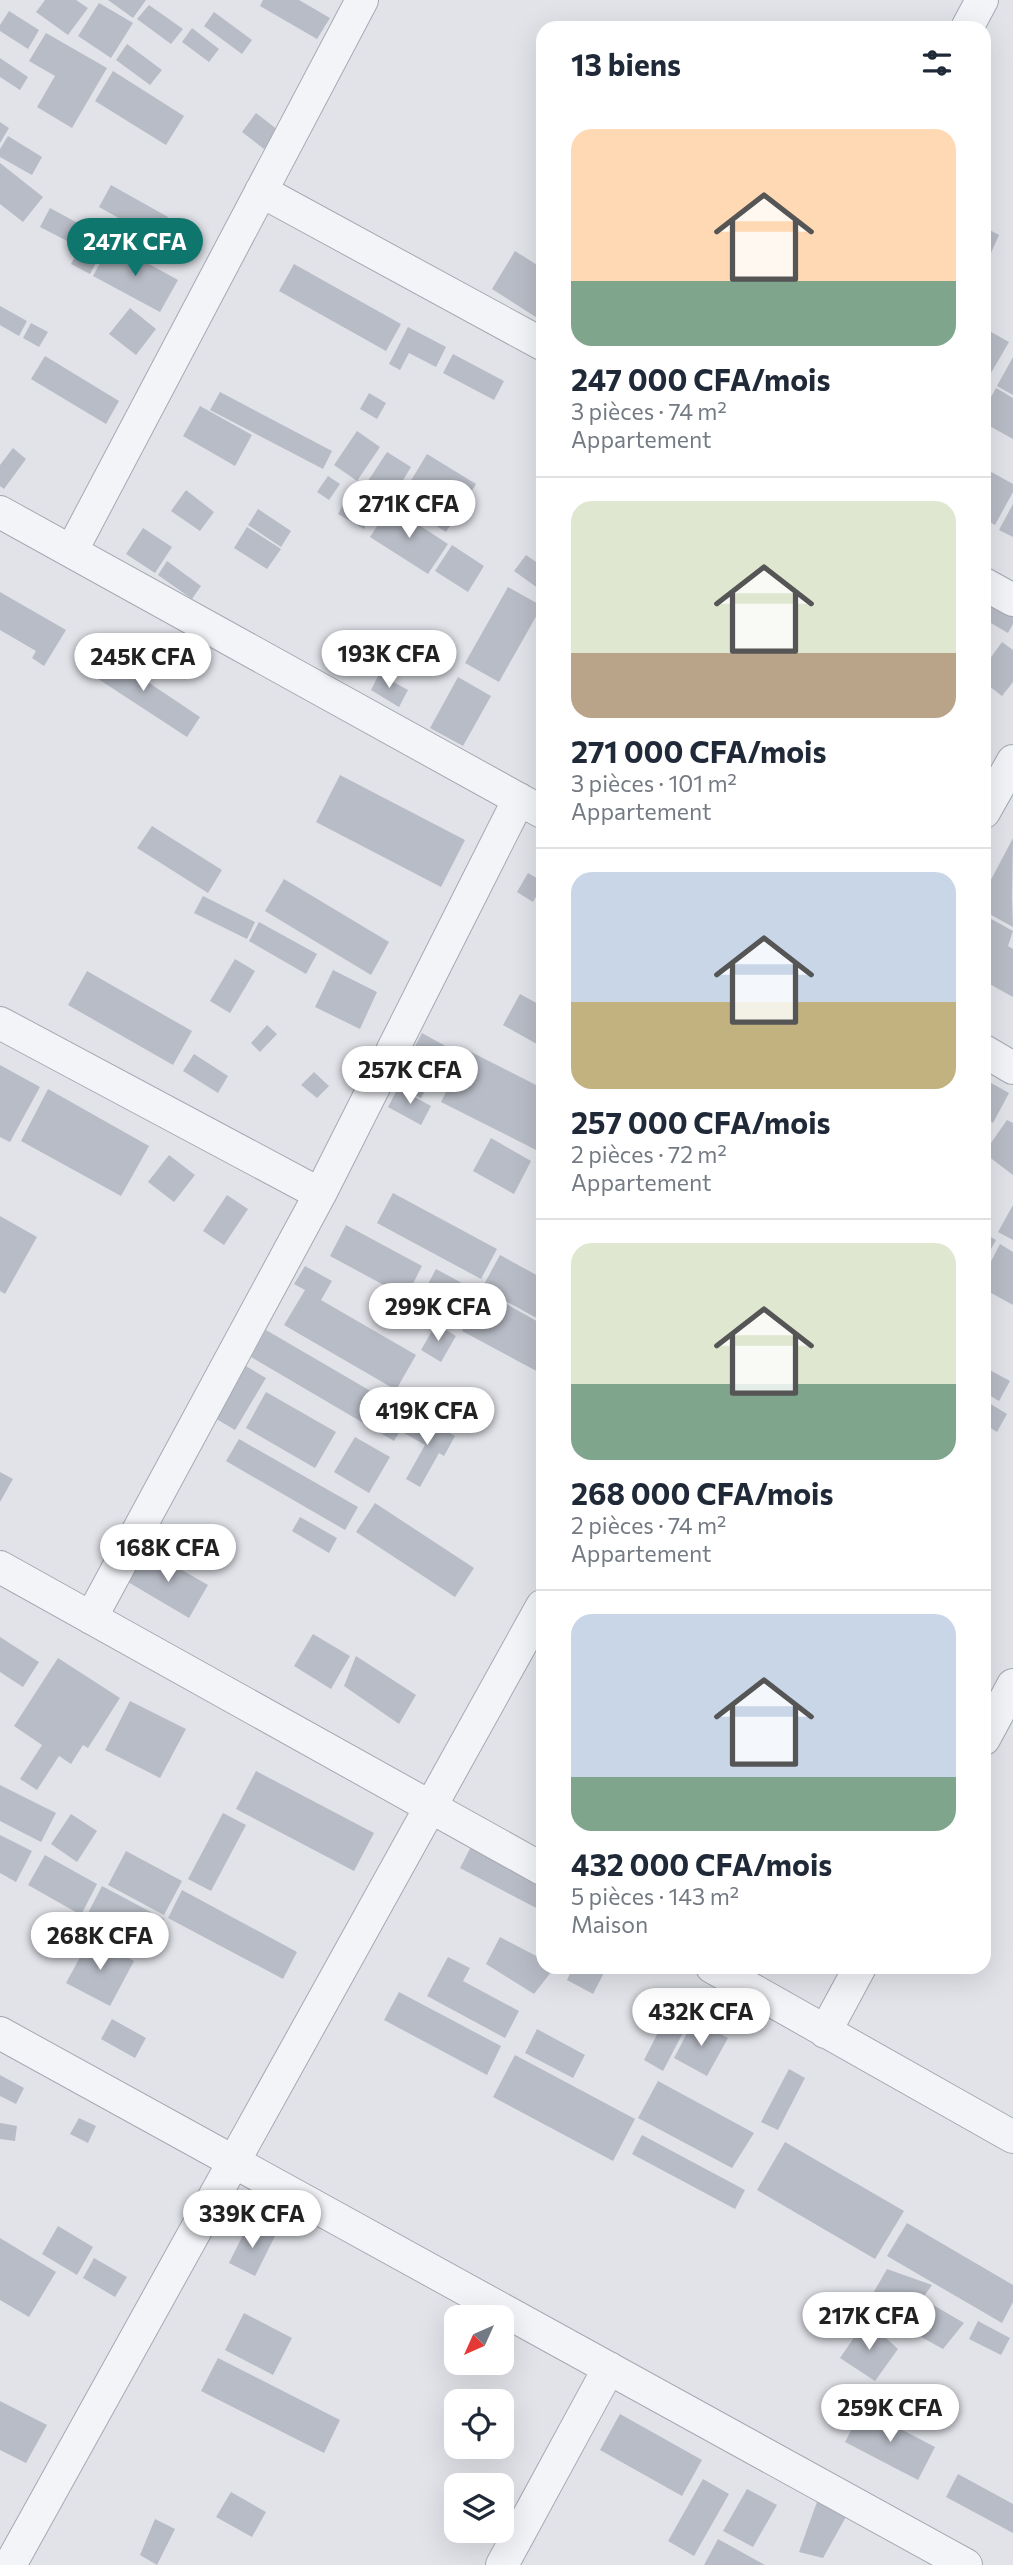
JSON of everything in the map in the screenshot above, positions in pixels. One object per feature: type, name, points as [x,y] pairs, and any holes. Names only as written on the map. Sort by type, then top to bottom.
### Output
[{"type":"street","points":[[72,550],[362,0]]},
{"type":"street","points":[[971,21],[982,0]]},
{"type":"street","points":[[261,191],[536,342]]},
{"type":"street","points":[[0,512],[531,806],[90,1618]]},
{"type":"street","points":[[991,588],[1013,600]]},
{"type":"street","points":[[991,800],[1013,761]]},
{"type":"street","points":[[0,1023],[320,1194]]},
{"type":"street","points":[[991,1055],[1013,1068]]},
{"type":"street","points":[[0,1567],[536,1866]]},
{"type":"street","points":[[10,2565],[536,1617]]},
{"type":"street","points":[[991,1726],[1013,1685]]},
{"type":"street","points":[[724,1974],[1013,2137]]},
{"type":"street","points":[[825,2032],[856,1974]]},
{"type":"street","points":[[0,2033],[966,2565]]},
{"type":"street","points":[[502,2565],[609,2368]]},
{"type":"building","points":[[45,0],[76,0],[88,8],[68,35],[36,12]]},
{"type":"building","points":[[108,0],[146,0],[133,18]]},
{"type":"building","points":[[263,0],[299,0],[330,18],[317,39],[260,6]]},
{"type":"building","points":[[99,3],[133,23],[111,58],[78,36]]},
{"type":"building","points":[[149,5],[183,29],[171,44],[137,19]]},
{"type":"building","points":[[9,11],[39,30],[28,49],[0,31],[0,25]]},
{"type":"building","points":[[214,12],[252,40],[242,54],[204,26]]},
{"type":"building","points":[[192,28],[219,49],[209,62],[182,42]]},
{"type":"building","points":[[46,33],[107,68],[72,128],[37,107],[55,76],[29,61]]},
{"type":"building","points":[[127,44],[162,70],[150,85],[116,60]]},
{"type":"building","points":[[0,58],[28,77],[20,90],[0,77]]},
{"type":"building","points":[[113,71],[184,116],[166,145],[95,101]]},
{"type":"building","points":[[256,113],[278,130],[264,149],[242,132]]},
{"type":"building","points":[[0,122],[9,128],[0,143]]},
{"type":"building","points":[[8,136],[42,157],[32,175],[0,157],[0,149]]},
{"type":"building","points":[[0,163],[43,197],[23,222],[0,204]]},
{"type":"building","points":[[111,185],[168,217],[156,239],[99,207]]},
{"type":"building","points":[[50,208],[87,228],[77,246],[40,227]]},
{"type":"building","points":[[90,230],[108,240],[90,274],[71,264]]},
{"type":"building","points":[[991,231],[999,235],[991,253]]},
{"type":"building","points":[[171,234],[186,241],[176,259],[162,251]]},
{"type":"building","points":[[111,243],[178,280],[160,312],[93,276]]},
{"type":"building","points":[[515,251],[536,264],[536,317],[492,289]]},
{"type":"building","points":[[294,264],[401,324],[386,351],[279,291]]},
{"type":"building","points":[[0,306],[27,321],[19,336],[0,325]]},
{"type":"building","points":[[130,308],[156,329],[136,355],[109,334]]},
{"type":"building","points":[[31,323],[48,332],[39,347],[23,338]]},
{"type":"building","points":[[408,327],[446,347],[436,367],[409,353],[400,370],[389,364]]},
{"type":"building","points":[[991,332],[1009,342],[991,373]]},
{"type":"building","points":[[453,354],[504,381],[494,400],[443,373]]},
{"type":"building","points":[[45,356],[119,401],[106,424],[31,379]]},
{"type":"building","points":[[1013,357],[1013,395],[997,386]]},
{"type":"building","points":[[996,388],[1013,398],[1013,439],[991,427],[991,397]]},
{"type":"building","points":[[220,392],[332,451],[323,469],[210,410]]},
{"type":"building","points":[[369,393],[386,403],[377,419],[360,409]]},
{"type":"building","points":[[200,406],[252,435],[235,466],[183,436]]},
{"type":"building","points":[[357,431],[380,447],[357,481],[334,465]]},
{"type":"building","points":[[13,448],[26,459],[4,489],[0,486],[0,465]]},
{"type":"building","points":[[387,452],[411,467],[391,500],[366,484]]},
{"type":"building","points":[[427,454],[476,484],[446,532],[398,502]]},
{"type":"building","points":[[991,472],[1013,484],[1013,492],[995,525],[991,523]]},
{"type":"building","points":[[328,476],[340,484],[329,500],[317,492]]},
{"type":"building","points":[[352,489],[378,504],[364,529],[338,514]]},
{"type":"building","points":[[186,490],[214,512],[200,531],[171,511]]},
{"type":"building","points":[[1013,504],[1013,537],[999,530]]},
{"type":"building","points":[[390,506],[448,544],[428,574],[370,537]]},
{"type":"building","points":[[258,509],[291,531],[281,547],[248,525]]},
{"type":"building","points":[[247,527],[281,549],[267,569],[234,548]]},
{"type":"building","points":[[143,528],[172,547],[155,573],[126,554]]},
{"type":"building","points":[[452,545],[484,566],[468,592],[435,571]]},
{"type":"building","points":[[526,555],[536,562],[536,587],[514,571]]},
{"type":"building","points":[[167,561],[201,586],[192,599],[158,575]]},
{"type":"building","points":[[508,587],[536,603],[536,617],[499,682],[465,663]]},
{"type":"building","points":[[0,592],[66,630],[44,666],[32,658],[36,651],[0,630]]},
{"type":"building","points":[[991,599],[1013,611],[1013,624],[1008,633],[991,623]]},
{"type":"building","points":[[1002,642],[1013,650],[1013,682],[1002,696],[991,687],[991,657]]},
{"type":"building","points":[[100,650],[200,717],[187,737],[86,671]]},
{"type":"building","points":[[379,674],[408,690],[399,707],[371,690]]},
{"type":"building","points":[[458,677],[491,696],[463,746],[430,728]]},
{"type":"building","points":[[340,775],[465,840],[441,887],[316,822]]},
{"type":"building","points":[[152,826],[222,870],[208,893],[137,848]]},
{"type":"building","points":[[1013,838],[1013,927],[991,915],[991,880]]},
{"type":"building","points":[[528,873],[536,878],[536,897],[533,902],[517,892]]},
{"type":"building","points":[[284,879],[389,942],[371,975],[265,911]]},
{"type":"building","points":[[203,896],[255,922],[247,939],[194,913]]},
{"type":"building","points":[[991,919],[1013,931],[1008,946],[1013,949],[1013,997],[991,985]]},
{"type":"building","points":[[259,922],[317,954],[306,974],[249,941]]},
{"type":"building","points":[[235,959],[255,971],[230,1013],[210,1001]]},
{"type":"building","points":[[333,970],[377,992],[360,1029],[315,1007]]},
{"type":"building","points":[[87,971],[192,1031],[173,1065],[68,1005]]},
{"type":"building","points":[[520,994],[536,1003],[536,1044],[503,1025]]},
{"type":"building","points":[[267,1025],[277,1034],[260,1052],[251,1043]]},
{"type":"building","points":[[422,1033],[449,1048],[421,1098],[395,1084]]},
{"type":"building","points":[[467,1050],[536,1085],[536,1150],[441,1102]]},
{"type":"building","points":[[194,1054],[228,1076],[218,1093],[183,1071]]},
{"type":"building","points":[[0,1065],[40,1087],[10,1142],[0,1137]]},
{"type":"building","points":[[314,1072],[329,1086],[317,1098],[301,1085]]},
{"type":"building","points":[[991,1083],[1009,1093],[993,1123],[991,1122]]},
{"type":"building","points":[[398,1088],[431,1106],[421,1125],[388,1107]]},
{"type":"building","points":[[48,1089],[149,1146],[121,1196],[21,1141]]},
{"type":"building","points":[[1007,1120],[1013,1123],[1013,1175],[991,1158],[991,1143]]},
{"type":"building","points":[[491,1138],[531,1161],[514,1194],[473,1171]]},
{"type":"building","points":[[169,1155],[195,1175],[174,1202],[148,1182]]},
{"type":"building","points":[[393,1193],[497,1249],[481,1279],[377,1223]]},
{"type":"building","points":[[227,1195],[248,1209],[224,1245],[203,1231]]},
{"type":"building","points":[[1013,1205],[1013,1240],[998,1232]]},
{"type":"building","points":[[0,1216],[37,1237],[5,1294],[0,1291]]},
{"type":"building","points":[[346,1225],[422,1266],[406,1297],[330,1256]]},
{"type":"building","points":[[1000,1244],[1013,1252],[1013,1305],[991,1293],[991,1261]]},
{"type":"building","points":[[500,1255],[536,1275],[536,1318],[482,1288]]},
{"type":"building","points":[[305,1266],[332,1281],[321,1300],[416,1355],[396,1390],[284,1325],[305,1290],[294,1284]]},
{"type":"building","points":[[436,1269],[473,1289],[456,1318],[420,1299]]},
{"type":"building","points":[[483,1291],[536,1321],[536,1371],[462,1331]]},
{"type":"building","points":[[436,1324],[456,1336],[441,1362],[421,1350]]},
{"type":"building","points":[[266,1330],[410,1414],[394,1441],[251,1357]]},
{"type":"building","points":[[244,1365],[266,1378],[235,1430],[213,1417]]},
{"type":"building","points":[[991,1371],[1010,1381],[999,1401],[991,1396]]},
{"type":"building","points":[[266,1392],[336,1432],[315,1468],[246,1428]]},
{"type":"building","points":[[991,1404],[1007,1414],[997,1432],[991,1428]]},
{"type":"building","points":[[415,1414],[455,1436],[444,1456],[439,1453],[420,1487],[406,1479],[425,1445],[404,1433]]},
{"type":"building","points":[[355,1437],[390,1457],[369,1493],[334,1472]]},
{"type":"building","points":[[239,1439],[358,1507],[345,1530],[226,1461]]},
{"type":"building","points":[[0,1472],[13,1479],[0,1502]]},
{"type":"building","points":[[375,1503],[474,1568],[455,1597],[356,1532]]},
{"type":"building","points":[[300,1517],[337,1538],[329,1553],[292,1531]]},
{"type":"building","points":[[147,1550],[208,1585],[189,1618],[128,1582]]},
{"type":"building","points":[[313,1634],[350,1656],[331,1689],[294,1666]]},
{"type":"building","points":[[0,1637],[39,1662],[23,1687],[0,1672]]},
{"type":"building","points":[[356,1656],[416,1695],[399,1724],[344,1686]]},
{"type":"building","points":[[58,1658],[120,1698],[88,1748],[83,1745],[71,1764],[59,1756],[37,1790],[20,1779],[42,1745],[14,1726]]},
{"type":"building","points":[[130,1701],[186,1729],[160,1778],[105,1750]]},
{"type":"building","points":[[256,1771],[374,1833],[354,1871],[236,1809]]},
{"type":"building","points":[[0,1785],[56,1813],[41,1842],[0,1821]]},
{"type":"building","points":[[223,1813],[246,1825],[211,1891],[188,1879]]},
{"type":"building","points":[[71,1814],[97,1831],[77,1862],[51,1844]]},
{"type":"building","points":[[0,1835],[32,1851],[16,1882],[0,1873]]},
{"type":"building","points":[[475,1839],[536,1872],[536,1908],[460,1868]]},
{"type":"building","points":[[126,1851],[182,1881],[164,1915],[108,1885]]},
{"type":"building","points":[[45,1855],[97,1884],[81,1915],[28,1885]]},
{"type":"building","points":[[102,1886],[164,1919],[150,1947],[87,1915]]},
{"type":"building","points":[[182,1890],[297,1952],[283,1979],[168,1918]]},
{"type":"building","points":[[91,1937],[134,1961],[110,2006],[66,1983]]},
{"type":"building","points":[[500,1937],[536,1956],[536,1974],[550,1974],[534,1994],[486,1964]]},
{"type":"building","points":[[448,1957],[470,1968],[463,1981],[519,2011],[505,2038],[427,1996]]},
{"type":"building","points":[[570,1974],[603,1974],[593,1994],[567,1980]]},
{"type":"building","points":[[399,1992],[501,2046],[487,2075],[384,2020]]},
{"type":"building","points":[[668,2013],[688,2023],[663,2071],[644,2060]]},
{"type":"building","points":[[112,2019],[146,2038],[135,2058],[101,2039]]},
{"type":"building","points":[[694,2020],[728,2038],[707,2076],[674,2058]]},
{"type":"building","points":[[537,2029],[585,2055],[573,2078],[525,2053]]},
{"type":"building","points":[[515,2055],[635,2119],[613,2161],[493,2097]]},
{"type":"building","points":[[789,2069],[805,2078],[778,2130],[761,2122]]},
{"type":"building","points":[[0,2075],[24,2088],[16,2104],[0,2096]]},
{"type":"building","points":[[658,2081],[754,2133],[732,2168],[638,2118]]},
{"type":"building","points":[[79,2118],[96,2126],[88,2143],[70,2134]]},
{"type":"building","points":[[0,2123],[17,2126],[15,2141],[0,2139]]},
{"type":"building","points":[[642,2135],[745,2190],[735,2209],[632,2154]]},
{"type":"building","points":[[785,2142],[904,2211],[875,2259],[757,2190]]},
{"type":"building","points":[[249,2223],[275,2236],[255,2276],[229,2263]]},
{"type":"building","points":[[907,2223],[1013,2285],[1013,2302],[1002,2323],[887,2256]]},
{"type":"building","points":[[58,2226],[93,2247],[77,2275],[42,2254]]},
{"type":"building","points":[[0,2238],[56,2272],[29,2317],[0,2300]]},
{"type":"building","points":[[94,2258],[127,2277],[115,2297],[83,2278]]},
{"type":"building","points":[[887,2269],[932,2285],[908,2319],[868,2302]]},
{"type":"building","points":[[928,2302],[964,2323],[943,2349],[912,2332]]},
{"type":"building","points":[[244,2313],[292,2338],[273,2375],[225,2350]]},
{"type":"building","points":[[866,2320],[898,2349],[875,2381],[840,2358]]},
{"type":"building","points":[[978,2321],[1010,2338],[1001,2355],[969,2339]]},
{"type":"building","points":[[218,2358],[340,2420],[324,2453],[201,2391]]},
{"type":"building","points":[[0,2401],[47,2425],[26,2463],[0,2450]]},
{"type":"building","points":[[862,2409],[935,2447],[918,2480],[845,2442]]},
{"type":"building","points":[[620,2414],[702,2460],[682,2496],[600,2450]]},
{"type":"building","points":[[958,2474],[1013,2504],[1013,2533],[946,2497]]},
{"type":"building","points":[[703,2479],[729,2494],[694,2556],[668,2541]]},
{"type":"building","points":[[747,2489],[777,2505],[753,2547],[723,2531]]},
{"type":"building","points":[[231,2492],[266,2512],[252,2537],[216,2517]]},
{"type":"building","points":[[818,2499],[847,2515],[823,2558],[799,2552]]},
{"type":"building","points":[[155,2519],[175,2529],[157,2565],[140,2555]]},
{"type":"building","points":[[718,2539],[765,2565],[704,2565]]}]
